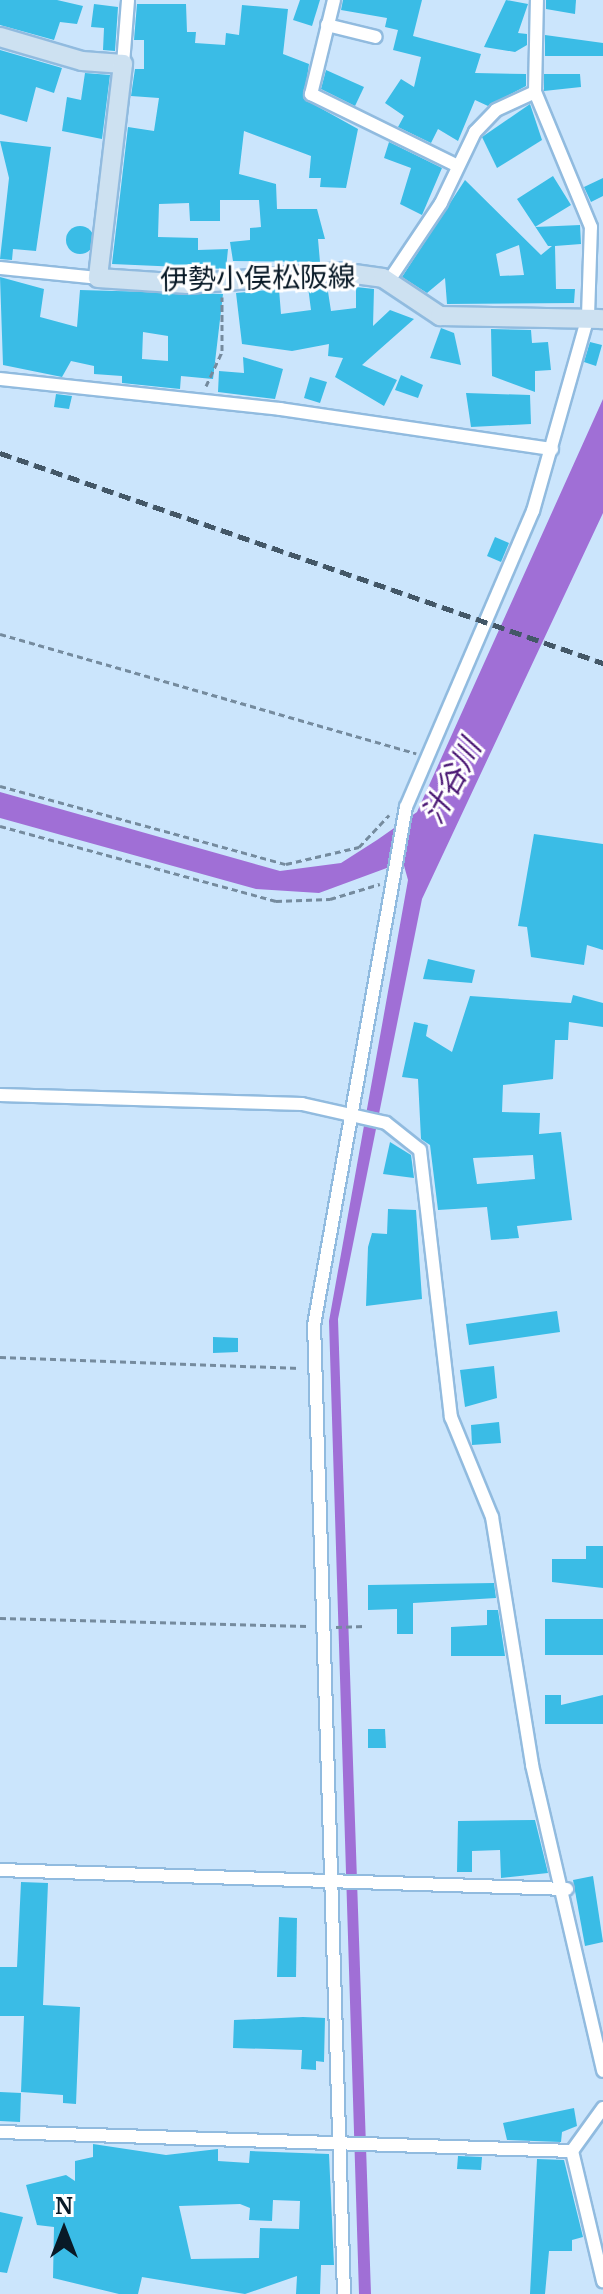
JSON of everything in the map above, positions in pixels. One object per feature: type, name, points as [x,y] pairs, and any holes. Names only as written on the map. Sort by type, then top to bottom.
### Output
[{"type":"main road","points":[[0,37],[82,61],[123,64],[98,278]]},
{"type":"main road","name":"伊勢小俣松阪線","points":[[98,278],[222,281],[340,272],[388,282],[440,316],[596,317]]},
{"type":"street","points":[[123,64],[128,0]]},
{"type":"street","points":[[334,0],[311,94],[456,165]]},
{"type":"street","points":[[344,2294],[343,2143],[332,1880],[327,1627],[313,1368],[318,1294],[353,1117],[406,807],[552,449],[596,317],[591,227],[535,92],[537,0]]},
{"type":"street","points":[[327,25],[376,37]]},
{"type":"street","points":[[388,282],[441,203],[456,165],[496,110],[535,92]]},
{"type":"street","points":[[0,268],[98,278]]},
{"type":"street","points":[[0,379],[199,401],[552,449]]},
{"type":"street","points":[[0,1095],[302,1104],[386,1123],[420,1150],[451,1417],[492,1517],[532,1765],[567,1889],[603,2071]]},
{"type":"street","points":[[0,1870],[567,1889]]},
{"type":"street","points":[[603,2108],[572,2151],[603,2281]]},
{"type":"street","points":[[0,2132],[572,2151]]},
{"type":"path","points":[[199,401],[222,351],[222,281]]},
{"type":"path","points":[[0,634],[426,756]]},
{"type":"path","points":[[0,786],[286,864],[359,847],[411,793]]},
{"type":"path","points":[[0,826],[276,901],[330,899],[393,878]]},
{"type":"path","points":[[0,1357],[313,1368]]},
{"type":"path","points":[[0,1618],[365,1626]]},
{"type":"water","name":"汁谷川","points":[[603,399],[603,513],[422,899],[338,1319],[371,2294],[359,2294],[329,1321],[408,880],[403,862],[319,893],[256,889],[0,818],[0,792],[280,871],[341,863],[377,840],[417,812]]},
{"type":"building","points":[[0,0],[57,0],[83,6],[77,24],[60,22],[54,40],[0,25]]},
{"type":"building","points":[[300,0],[320,0],[312,26],[293,20]]},
{"type":"building","points":[[343,0],[422,0],[413,36],[481,54],[475,73],[526,74],[526,86],[488,106],[475,100],[458,141],[438,129],[431,143],[398,127],[404,116],[385,103],[401,79],[414,87],[421,57],[393,50],[398,30],[385,27],[387,18],[341,10]]},
{"type":"building","points":[[506,0],[528,4],[518,33],[527,34],[527,45],[515,52],[484,47]]},
{"type":"building","points":[[546,0],[576,0],[575,14],[546,9]]},
{"type":"building","points":[[94,4],[118,7],[115,51],[103,50],[104,28],[91,27]]},
{"type":"building","points":[[137,4],[186,4],[187,32],[196,32],[195,43],[225,45],[226,33],[239,35],[242,5],[288,9],[283,54],[309,64],[304,99],[358,129],[346,188],[320,187],[321,178],[309,178],[311,156],[244,131],[239,174],[276,184],[277,209],[317,209],[325,239],[318,239],[320,262],[233,261],[230,242],[250,240],[250,228],[261,227],[259,200],[220,200],[220,221],[190,221],[189,203],[159,204],[158,237],[198,238],[198,250],[228,249],[226,269],[112,264],[128,127],[154,131],[159,98],[131,96],[135,69],[144,69],[144,40],[134,40]]},
{"type":"building","points":[[545,35],[603,43],[603,56],[545,56]]},
{"type":"building","points":[[0,50],[62,68],[54,93],[36,87],[27,122],[0,114]]},
{"type":"building","points":[[326,70],[364,87],[355,106],[321,89]]},
{"type":"building","points":[[85,73],[110,75],[102,139],[62,131],[67,97],[81,100]]},
{"type":"building","points":[[544,74],[580,74],[581,87],[544,91]]},
{"type":"building","points":[[530,104],[542,140],[497,168],[482,137]]},
{"type":"building","points":[[0,141],[51,147],[36,251],[13,249],[12,260],[0,259],[9,178]]},
{"type":"building","points":[[389,142],[442,168],[422,215],[400,204],[411,168],[384,158]]},
{"type":"building","points":[[553,176],[571,205],[535,227],[517,199]]},
{"type":"building","points":[[603,178],[603,196],[591,202],[584,187]]},
{"type":"building","points":[[465,180],[541,255],[552,246],[548,246],[535,227],[580,225],[581,244],[555,246],[556,289],[575,289],[574,303],[447,304],[445,278],[427,293],[402,277]],"holes":[[[519,245],[524,275],[500,276],[496,254]]]},
{"type":"building","points":[[80,226],[90,230],[94,240],[90,250],[80,254],[70,250],[66,240],[70,230]]},
{"type":"building","points":[[0,277],[44,289],[40,317],[77,327],[80,290],[223,294],[213,379],[181,376],[180,389],[122,383],[122,376],[94,374],[94,366],[71,361],[62,377],[3,365]],"holes":[[[143,332],[168,336],[168,361],[142,359]]]},
{"type":"building","points":[[327,285],[331,311],[356,308],[356,287],[374,289],[373,326],[390,310],[414,319],[362,365],[397,380],[384,406],[335,377],[343,358],[328,356],[329,344],[292,351],[242,344],[236,293],[279,289],[281,314],[311,310],[308,287]]},
{"type":"building","points":[[441,328],[454,333],[461,365],[430,358]]},
{"type":"building","points":[[491,329],[531,330],[532,343],[548,342],[551,370],[535,371],[535,392],[492,376]]},
{"type":"building","points":[[590,342],[602,345],[596,366],[584,362]]},
{"type":"building","points":[[243,357],[283,369],[275,399],[218,392],[219,371],[244,373]]},
{"type":"building","points":[[401,375],[423,385],[418,398],[395,390]]},
{"type":"building","points":[[310,377],[327,382],[320,403],[304,398]]},
{"type":"building","points":[[466,393],[530,395],[531,424],[471,427]]},
{"type":"building","points":[[56,394],[72,396],[69,409],[54,407]]},
{"type":"building","points":[[495,537],[509,543],[501,562],[487,556]]},
{"type":"building","points":[[534,834],[603,844],[603,950],[587,945],[584,965],[531,957],[527,927],[518,926]]},
{"type":"building","points":[[428,959],[475,970],[472,983],[423,979]]},
{"type":"building","points":[[573,995],[603,1003],[603,1027],[569,1022],[568,1040],[555,1040],[553,1079],[503,1085],[502,1112],[540,1113],[539,1134],[561,1132],[572,1220],[517,1226],[519,1238],[491,1240],[487,1207],[438,1210],[430,1145],[421,1139],[418,1079],[402,1077],[414,1022],[428,1025],[426,1036],[452,1052],[470,996],[571,1003]],"holes":[[[533,1155],[535,1179],[477,1184],[473,1158]]]},
{"type":"building","points":[[390,1142],[411,1155],[414,1178],[383,1174]]},
{"type":"building","points":[[388,1209],[416,1210],[422,1299],[366,1306],[368,1247],[372,1233],[387,1234]]},
{"type":"building","points":[[557,1311],[560,1332],[469,1345],[466,1324]]},
{"type":"building","points":[[213,1337],[238,1338],[238,1352],[213,1353]]},
{"type":"building","points":[[494,1366],[497,1398],[465,1407],[460,1370]]},
{"type":"building","points":[[499,1422],[501,1443],[472,1445],[471,1425]]},
{"type":"building","points":[[586,1546],[603,1546],[603,1588],[552,1582],[552,1559],[586,1559]]},
{"type":"building","points":[[494,1583],[496,1598],[413,1603],[413,1634],[397,1634],[397,1609],[368,1610],[368,1585]]},
{"type":"building","points":[[487,1610],[498,1610],[505,1656],[451,1656],[451,1627],[487,1625]]},
{"type":"building","points":[[545,1619],[603,1619],[603,1655],[545,1655]]},
{"type":"building","points":[[545,1695],[561,1695],[561,1705],[603,1695],[603,1724],[545,1724]]},
{"type":"building","points":[[368,1729],[385,1729],[386,1748],[368,1748]]},
{"type":"building","points":[[535,1820],[548,1873],[501,1878],[500,1850],[472,1851],[472,1872],[457,1872],[458,1821]]},
{"type":"building","points":[[593,1876],[603,1942],[585,1946],[573,1880]]},
{"type":"building","points":[[21,1882],[48,1883],[43,2005],[80,2007],[76,2104],[63,2103],[63,2095],[21,2092],[24,2016],[0,2016],[0,1967],[17,1967]]},
{"type":"building","points":[[279,1917],[297,1918],[296,1977],[277,1977]]},
{"type":"building","points":[[325,2018],[324,2062],[316,2061],[316,2070],[301,2069],[302,2050],[233,2048],[234,2020]]},
{"type":"building","points":[[0,2092],[21,2093],[20,2122],[0,2121]]},
{"type":"building","points":[[574,2108],[577,2126],[562,2132],[561,2142],[507,2140],[503,2123]]},
{"type":"building","points":[[93,2144],[166,2155],[218,2149],[218,2161],[249,2163],[250,2151],[329,2154],[334,2265],[321,2265],[320,2294],[296,2294],[297,2276],[245,2294],[142,2277],[138,2294],[119,2294],[53,2278],[54,2227],[37,2225],[26,2185],[66,2175],[75,2181],[75,2161],[93,2157]],"holes":[[[273,2200],[300,2201],[299,2229],[260,2228],[259,2258],[191,2259],[179,2206],[240,2204],[250,2208],[249,2220],[272,2221]]]},
{"type":"building","points":[[458,2156],[482,2157],[481,2170],[457,2169]]},
{"type":"building","points":[[537,2159],[564,2160],[583,2237],[572,2240],[572,2251],[549,2251],[545,2294],[530,2294]]},
{"type":"building","points":[[0,2212],[23,2217],[7,2273],[0,2272]]},
{"type":"railway","points":[[0,453],[603,663]]}]
